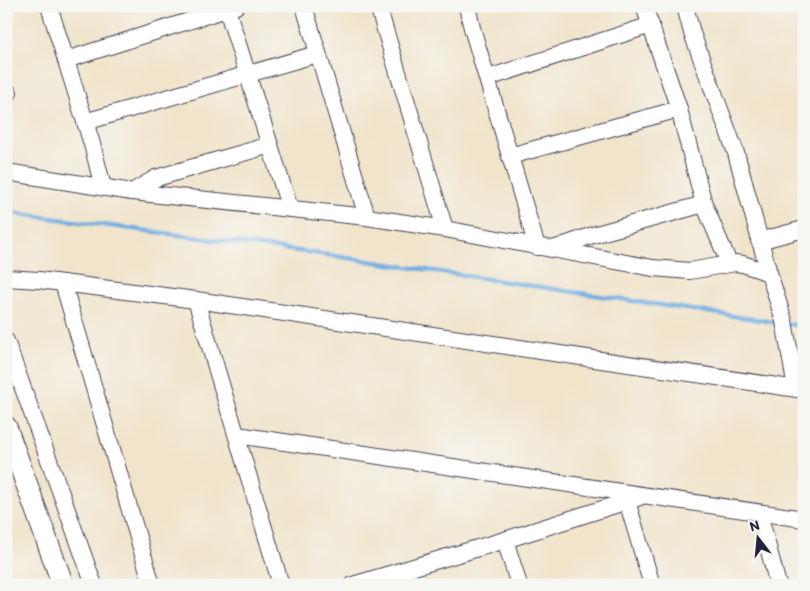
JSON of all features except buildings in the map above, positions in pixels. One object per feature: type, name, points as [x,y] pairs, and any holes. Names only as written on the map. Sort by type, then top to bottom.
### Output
[{"type":"street","points":[[49,6],[85,122],[103,188]]},
{"type":"street","points":[[304,6],[366,217]]},
{"type":"street","points":[[378,6],[445,229]]},
{"type":"street","points":[[467,6],[510,156],[544,248]]},
{"type":"street","points":[[644,6],[679,109],[704,204],[729,263]]},
{"type":"street","points":[[6,278],[22,278],[196,300],[800,389],[788,346],[784,321],[736,153],[692,33],[685,6]]},
{"type":"street","points":[[66,60],[230,7],[248,73],[290,209]]},
{"type":"street","points":[[488,78],[651,25]]},
{"type":"street","points":[[85,122],[317,54]]},
{"type":"street","points":[[510,156],[679,109]]},
{"type":"street","points":[[132,192],[156,178],[270,145]]},
{"type":"street","points":[[6,172],[132,192],[366,217],[445,229],[653,268],[681,271],[701,270],[729,263],[743,264],[769,273]]},
{"type":"street","points":[[544,248],[704,204]]},
{"type":"street","points":[[760,241],[804,228]]},
{"type":"street","points":[[63,283],[152,585]]},
{"type":"street","points":[[196,300],[281,585]]},
{"type":"street","points":[[6,341],[94,585]]},
{"type":"street","points":[[6,427],[63,585]]},
{"type":"street","points":[[237,435],[804,519]]},
{"type":"street","points":[[353,585],[407,577],[505,540],[645,495]]},
{"type":"street","points":[[627,501],[652,585]]},
{"type":"street","points":[[759,513],[778,585]]},
{"type":"street","points":[[505,540],[519,585]]},
{"type":"waterway","points":[[6,212],[321,254],[779,323]]},
{"type":"waterway","points":[[787,324],[804,326]]}]
